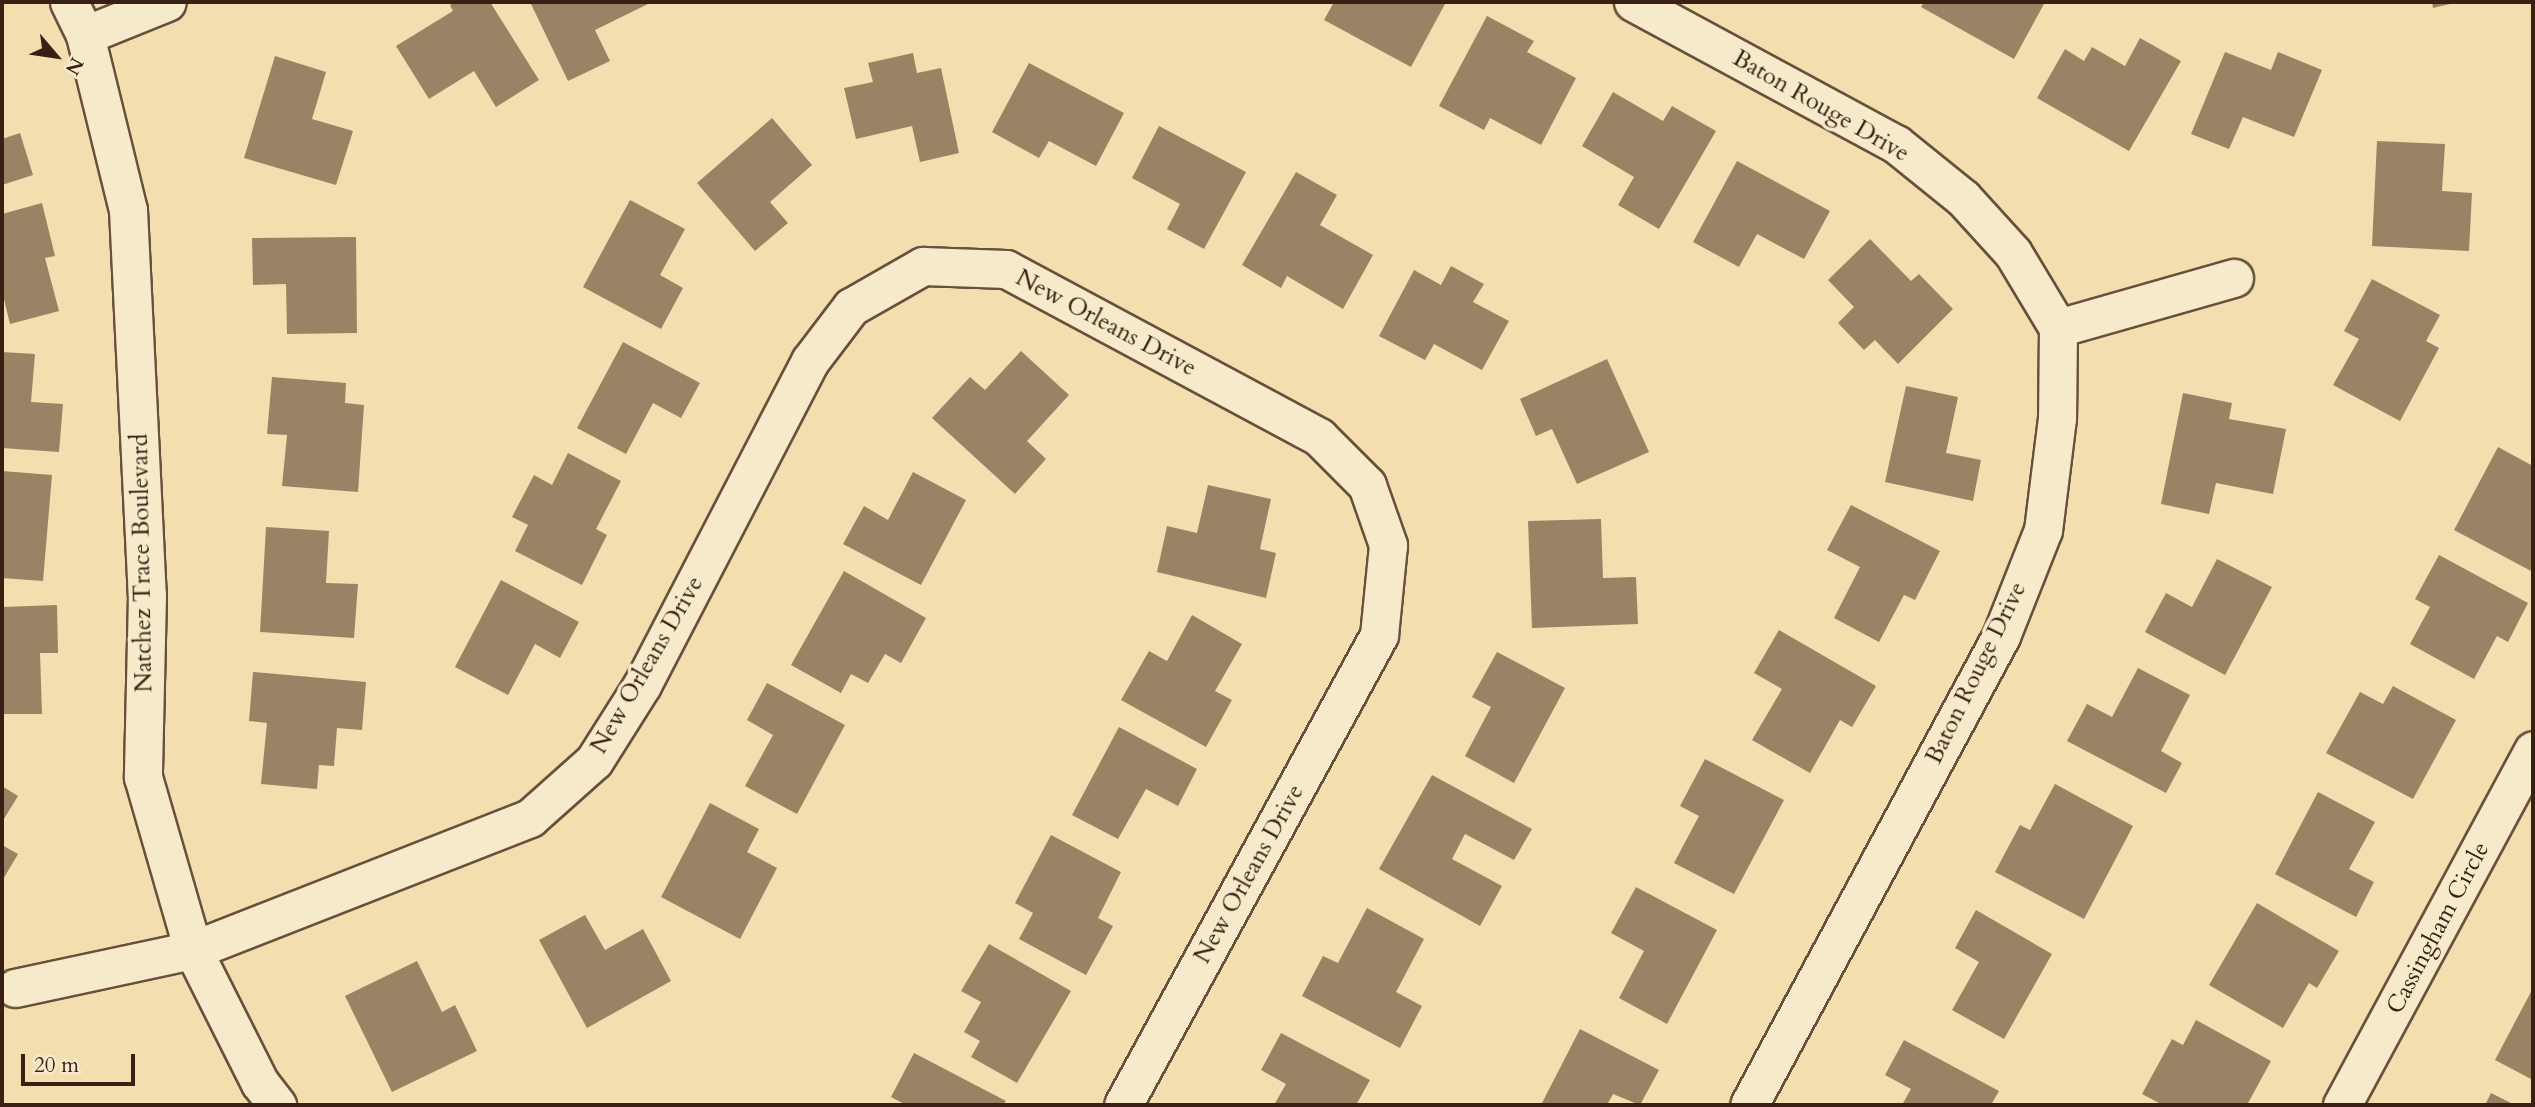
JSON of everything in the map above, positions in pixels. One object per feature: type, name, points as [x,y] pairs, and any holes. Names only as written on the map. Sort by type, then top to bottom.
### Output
[{"type":"street","name":"Natchez Trace Boulevard","points":[[69,2],[85,34],[128,210],[147,595],[143,777],[192,950],[260,1083],[277,1105]]},
{"type":"street","points":[[85,34],[167,2]]},
{"type":"street","name":"Baton Rouge Drive","points":[[1633,2],[1896,144],[1963,198],[2014,253],[2058,328],[2057,418],[2043,530],[2001,636],[1749,1105]]},
{"type":"street","name":"New Orleans Drive","points":[[15,988],[192,950],[530,818],[594,761],[642,685],[810,361],[851,307],[923,266],[1006,269],[1319,437],[1367,485],[1388,545],[1379,635],[1124,1105]]},
{"type":"street","points":[[2058,328],[2234,278]]},
{"type":"street","name":"Cassingham Circle","points":[[2342,1105],[2533,750]]},
{"type":"building","points":[[455,2],[490,2],[539,80],[496,107],[474,71],[429,99],[396,46],[453,11],[450,5]]},
{"type":"building","points":[[530,2],[652,2],[595,30],[610,61],[568,81]]},
{"type":"building","points":[[1334,2],[1446,2],[1411,67],[1324,20]]},
{"type":"building","points":[[1924,2],[2045,2],[2014,59],[1921,7]]},
{"type":"building","points":[[2432,2],[2454,2],[2454,3],[2433,8]]},
{"type":"building","points":[[1487,16],[1534,41],[1527,52],[1576,78],[1541,145],[1490,118],[1484,130],[1439,106]]},
{"type":"building","points":[[2140,38],[2181,61],[2129,151],[2037,98],[2065,49],[2084,61],[2092,47],[2125,66]]},
{"type":"building","points":[[2225,52],[2271,70],[2278,52],[2322,70],[2294,137],[2243,117],[2229,149],[2191,134]]},
{"type":"building","points":[[913,53],[917,73],[941,68],[959,153],[920,162],[912,126],[856,139],[844,88],[873,82],[868,63]]},
{"type":"building","points":[[275,56],[326,72],[312,119],[353,131],[336,185],[244,158]]},
{"type":"building","points":[[1029,63],[1124,113],[1096,166],[1049,141],[1039,158],[992,132]]},
{"type":"building","points":[[1613,92],[1663,121],[1672,106],[1716,131],[1659,229],[1618,205],[1634,177],[1582,146]]},
{"type":"building","points":[[772,118],[812,165],[770,202],[788,223],[755,251],[697,183]]},
{"type":"building","points":[[1159,126],[1246,172],[1204,249],[1167,229],[1180,204],[1132,178]]},
{"type":"building","points":[[20,133],[33,175],[2,185],[2,139]]},
{"type":"building","points":[[2377,141],[2445,144],[2442,191],[2472,193],[2469,251],[2372,246]]},
{"type":"building","points":[[1737,161],[1830,211],[1804,259],[1757,234],[1739,267],[1693,242]]},
{"type":"building","points":[[1296,172],[1337,195],[1320,225],[1373,255],[1343,309],[1287,276],[1281,288],[1242,265]]},
{"type":"building","points":[[630,200],[685,229],[660,275],[683,288],[661,329],[583,287]]},
{"type":"building","points":[[42,203],[55,256],[45,258],[59,311],[10,324],[2,291],[2,214]]},
{"type":"building","points":[[356,237],[357,333],[287,334],[286,284],[253,285],[252,238]]},
{"type":"building","points":[[1870,239],[1911,281],[1919,274],[1953,309],[1898,364],[1875,340],[1864,350],[1838,323],[1854,307],[1828,280]]},
{"type":"building","points":[[1451,266],[1484,284],[1473,302],[1509,321],[1482,370],[1434,344],[1425,360],[1379,336],[1414,270],[1441,285]]},
{"type":"building","points":[[2372,279],[2440,315],[2426,341],[2439,348],[2400,421],[2333,385],[2359,339],[2344,331]]},
{"type":"building","points":[[623,342],[700,383],[681,418],[653,403],[626,454],[577,428]]},
{"type":"building","points":[[1021,351],[1069,395],[1027,441],[1046,459],[1015,494],[932,418],[970,377],[985,390]]},
{"type":"building","points":[[2,352],[35,354],[31,402],[63,404],[59,452],[2,448]]},
{"type":"building","points":[[1607,359],[1649,452],[1577,484],[1552,429],[1536,436],[1520,399]]},
{"type":"building","points":[[272,377],[346,383],[345,403],[364,405],[358,492],[282,486],[287,435],[267,434]]},
{"type":"building","points":[[1906,386],[1958,397],[1946,453],[1981,460],[1973,501],[1885,482]]},
{"type":"building","points":[[2183,393],[2232,403],[2229,419],[2286,429],[2273,494],[2216,483],[2209,514],[2161,504]]},
{"type":"building","points":[[2498,447],[2533,466],[2533,572],[2454,530]]},
{"type":"building","points":[[568,453],[621,481],[596,529],[607,535],[582,585],[515,551],[528,525],[512,517],[534,475],[552,485]]},
{"type":"building","points":[[2,471],[52,475],[43,581],[2,578]]},
{"type":"building","points":[[913,472],[966,500],[921,585],[843,544],[864,506],[888,520]]},
{"type":"building","points":[[1208,485],[1271,499],[1260,549],[1276,553],[1266,598],[1157,572],[1167,526],[1197,533]]},
{"type":"building","points":[[1851,505],[1940,551],[1915,600],[1904,595],[1879,642],[1834,618],[1860,567],[1827,550]]},
{"type":"building","points":[[1601,519],[1603,578],[1636,577],[1638,624],[1532,628],[1528,521]]},
{"type":"building","points":[[266,527],[329,531],[326,583],[358,584],[354,638],[260,632]]},
{"type":"building","points":[[2439,555],[2528,603],[2508,642],[2497,636],[2474,679],[2410,644],[2430,607],[2415,599]]},
{"type":"building","points":[[2217,559],[2272,587],[2225,675],[2145,632],[2166,593],[2192,607]]},
{"type":"building","points":[[844,571],[926,618],[901,663],[885,654],[868,683],[851,674],[841,693],[791,665]]},
{"type":"building","points":[[501,580],[579,622],[560,658],[535,644],[508,695],[455,667]]},
{"type":"building","points":[[57,605],[58,653],[40,653],[42,714],[2,714],[2,607]]},
{"type":"building","points":[[1192,615],[1242,644],[1215,691],[1232,700],[1206,747],[1121,700],[1149,651],[1167,661]]},
{"type":"building","points":[[1779,630],[1876,686],[1852,727],[1840,720],[1810,773],[1752,740],[1782,689],[1754,673]]},
{"type":"building","points":[[1497,652],[1565,688],[1514,783],[1465,756],[1491,707],[1472,697]]},
{"type":"building","points":[[2138,668],[2190,695],[2161,751],[2182,763],[2166,793],[2067,741],[2087,704],[2112,717]]},
{"type":"building","points":[[253,672],[366,682],[362,730],[337,728],[334,766],[319,765],[317,789],[261,784],[267,723],[249,721]]},
{"type":"building","points":[[767,683],[845,725],[797,814],[745,786],[773,735],[747,720]]},
{"type":"building","points":[[2393,686],[2456,720],[2413,799],[2326,753],[2360,692],[2383,704]]},
{"type":"building","points":[[1119,727],[1197,769],[1178,806],[1146,789],[1118,839],[1072,815]]},
{"type":"building","points":[[1705,759],[1784,800],[1734,894],[1674,863],[1699,816],[1680,806]]},
{"type":"building","points":[[1432,775],[1532,829],[1514,860],[1465,834],[1452,859],[1502,886],[1480,926],[1379,869]]},
{"type":"building","points":[[2055,784],[2133,826],[2084,919],[1995,872],[2020,825],[2030,830]]},
{"type":"building","points":[[2,786],[18,796],[2,822]]},
{"type":"building","points":[[2318,792],[2375,822],[2349,869],[2374,882],[2356,917],[2275,874]]},
{"type":"building","points":[[710,803],[759,829],[747,852],[777,868],[740,939],[661,897]]},
{"type":"building","points":[[1051,835],[1121,872],[1098,918],[1113,926],[1086,975],[1019,939],[1033,913],[1015,903]]},
{"type":"building","points":[[2,845],[18,854],[2,881]]},
{"type":"building","points":[[1636,887],[1717,930],[1667,1024],[1619,998],[1644,951],[1611,933]]},
{"type":"building","points":[[2257,903],[2339,951],[2317,988],[2309,983],[2283,1028],[2209,985]]},
{"type":"building","points":[[1367,908],[1424,939],[1396,992],[1422,1006],[1400,1048],[1302,996],[1323,956],[1338,963]]},
{"type":"building","points":[[1976,910],[2052,954],[2004,1039],[1952,1010],[1979,962],[1955,948]]},
{"type":"building","points":[[585,915],[605,950],[643,929],[671,981],[587,1028],[539,940]]},
{"type":"building","points":[[989,944],[1071,991],[1017,1083],[971,1057],[980,1041],[964,1032],[981,1002],[961,991]]},
{"type":"building","points":[[417,961],[442,1012],[455,1005],[477,1051],[392,1092],[345,996]]},
{"type":"building","points":[[2533,988],[2533,1080],[2495,1060]]},
{"type":"building","points":[[2196,1020],[2271,1061],[2247,1105],[2163,1105],[2142,1094],[2172,1039],[2183,1045]]},
{"type":"building","points":[[1580,1029],[1659,1070],[1640,1105],[1613,1094],[1607,1105],[1541,1105]]},
{"type":"building","points":[[1281,1033],[1370,1080],[1356,1105],[1274,1105],[1286,1084],[1261,1070]]},
{"type":"building","points":[[1904,1040],[1999,1091],[1991,1105],[1902,1105],[1911,1089],[1885,1075]]},
{"type":"building","points":[[914,1053],[1006,1101],[1003,1105],[906,1105],[891,1097]]},
{"type":"building","points":[[2491,1093],[2515,1105],[2485,1105]]}]
